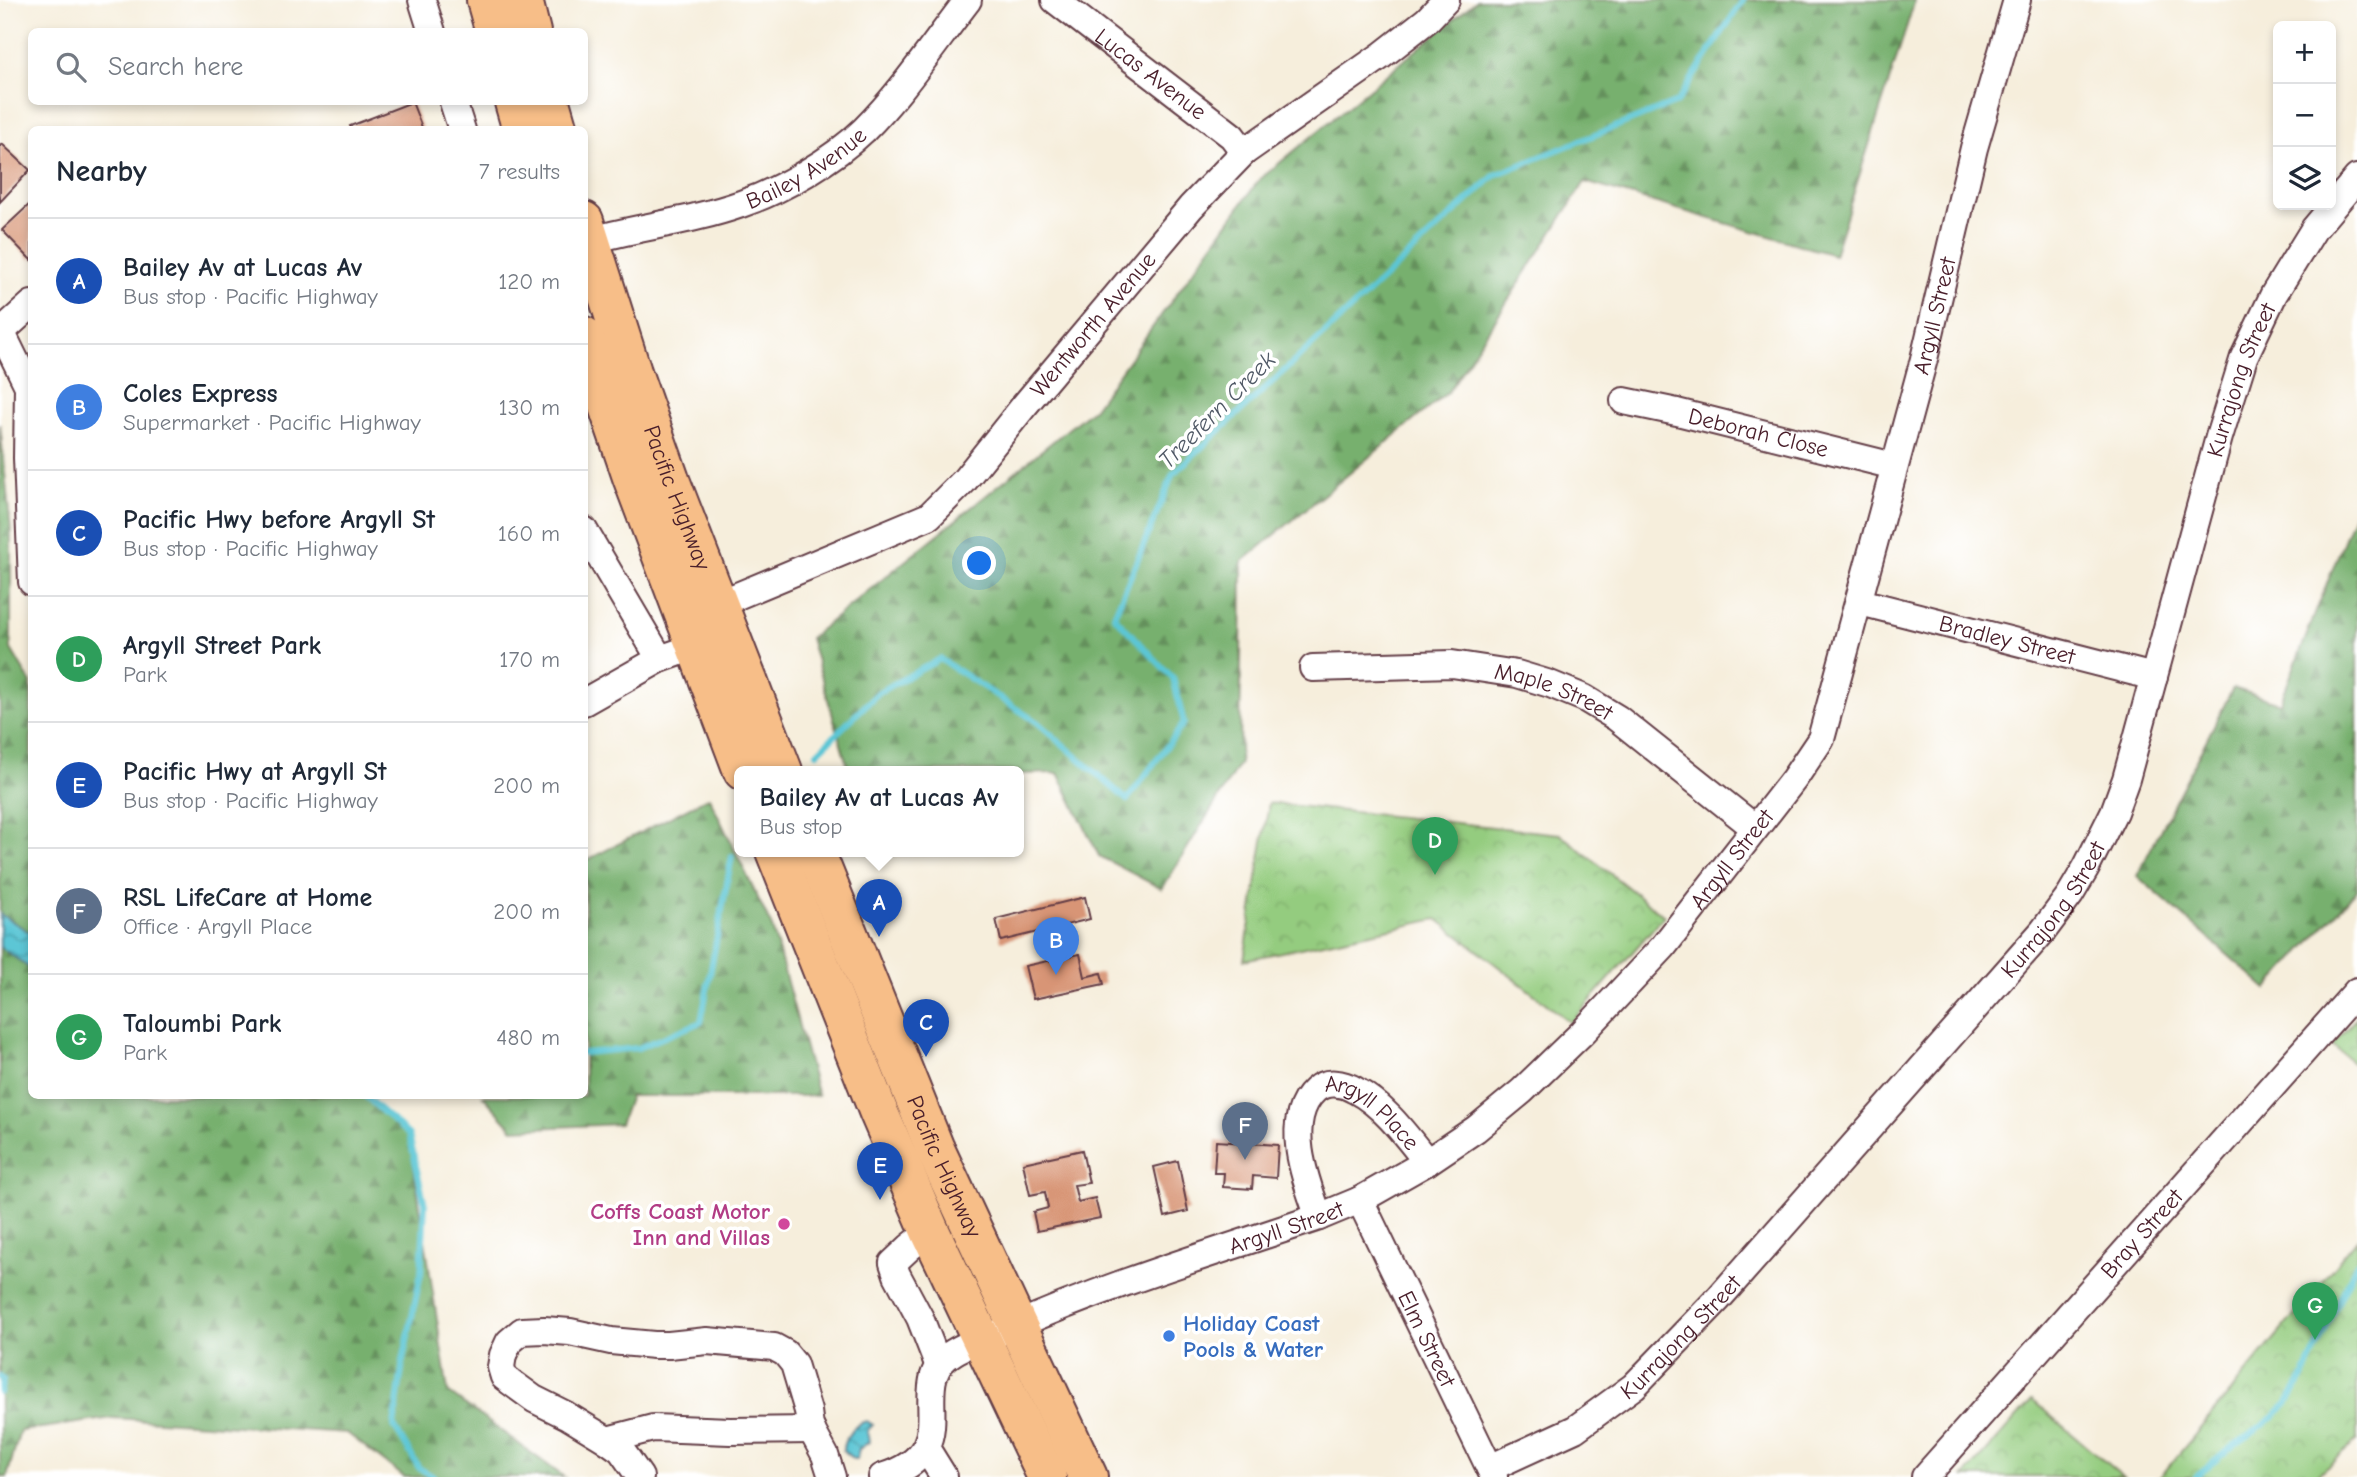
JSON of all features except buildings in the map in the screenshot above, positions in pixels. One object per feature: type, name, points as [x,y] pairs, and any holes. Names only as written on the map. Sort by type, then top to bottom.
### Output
[{"type":"highway","points":[[486,0],[494,28]]},
{"type":"highway","points":[[523,0],[530,28]]},
{"type":"highway","points":[[515,105],[521,126]]},
{"type":"highway","points":[[551,105],[557,126]]},
{"type":"highway","name":"Pacific Highway","points":[[588,240],[636,384],[781,766]]},
{"type":"highway","name":"Pacific Highway","points":[[588,348],[632,477],[741,766]]},
{"type":"highway","name":"Pacific Highway","points":[[777,857],[869,1088],[930,1231],[999,1333],[1088,1477]]},
{"type":"highway","name":"Pacific Highway","points":[[817,857],[935,1149],[1047,1477]]},
{"type":"street","points":[[422,0],[431,28]]},
{"type":"street","name":"Bailey Avenue","points":[[588,234],[741,204],[782,186],[823,161],[863,131],[892,99],[968,0]]},
{"type":"street","name":"Lucas Avenue","points":[[1055,0],[1232,136],[1244,152]]},
{"type":"street","name":"Wentworth Avenue","points":[[718,604],[929,516],[964,481],[1191,207],[1244,152],[1381,56],[1427,20],[1446,0]]},
{"type":"street","name":"Argyll Street","points":[[938,1364],[954,1352],[1051,1309],[1319,1217],[1360,1200],[1427,1162],[1476,1129],[1522,1091],[1583,1032],[1663,947],[1794,779],[1821,739],[1924,359],[1974,148],[2017,0]]},
{"type":"street","points":[[454,105],[461,126]]},
{"type":"street","name":"Kurrajong Street","points":[[1492,1472],[1575,1429],[1634,1386],[1717,1299],[2043,931],[2070,895],[2114,813],[2130,766],[2218,437],[2244,357],[2274,294],[2314,229],[2357,178]]},
{"type":"street","points":[[28,307],[1,330],[28,386]]},
{"type":"street","name":"Deborah Close","points":[[1623,401],[1894,467]]},
{"type":"street","points":[[588,537],[660,659]]},
{"type":"street","name":"Bradley Street","points":[[1860,602],[2154,677]]},
{"type":"street","points":[[588,700],[660,659],[695,646]]},
{"type":"street","name":"Maple Street","points":[[1313,668],[1452,664],[1517,674],[1550,684],[1584,698],[1617,718],[1755,828]]},
{"type":"street","name":"Bray Street","points":[[1925,1477],[2357,991]]},
{"type":"street","name":"Argyll Place","points":[[1319,1217],[1307,1184],[1298,1136],[1302,1108],[1309,1096],[1320,1086],[1334,1083],[1357,1091],[1385,1115],[1427,1162]]},
{"type":"street","name":"Elm Street","points":[[1360,1200],[1492,1472]]},
{"type":"street","points":[[882,1477],[895,1473],[915,1459],[926,1448],[931,1432],[930,1396],[938,1364],[920,1318],[893,1263],[930,1231]]},
{"type":"street","points":[[640,1477],[621,1450],[566,1415],[534,1399],[504,1377],[501,1367],[509,1342],[522,1331],[544,1330],[654,1345],[707,1341],[774,1347],[785,1353],[794,1364],[812,1430],[825,1455],[832,1477]]},
{"type":"street","points":[[607,1440],[653,1428],[730,1432],[812,1430]]},
{"type":"street","points":[[926,1448],[944,1477]]},
{"type":"green space","points":[[1477,0],[1915,0],[1834,255],[1585,182],[1448,392],[1242,562],[1240,763],[1162,889],[1099,856],[1058,773],[1024,774],[1024,766],[848,766],[810,638],[1094,408],[1259,180]]},
{"type":"green space","points":[[0,424],[11,531],[11,649],[28,678],[28,931],[0,914]]},
{"type":"green space","points":[[2357,507],[2357,890],[2267,989],[2137,876],[2233,688],[2280,703]]},
{"type":"green space","points":[[709,797],[734,849],[734,857],[738,857],[772,927],[818,1096],[630,1096],[620,1124],[513,1129],[486,1099],[588,1099],[588,859]]},
{"type":"green space","points":[[1269,803],[1560,834],[1664,916],[1571,1023],[1437,919],[1244,960]]},
{"type":"green space","points":[[0,947],[28,967],[28,1099],[368,1099],[409,1135],[448,1392],[564,1477],[404,1477],[347,1433],[113,1418],[20,1431],[7,1477],[0,1477]]},
{"type":"green space","points":[[2357,1017],[2357,1066],[2332,1045]]},
{"type":"green space","points":[[2357,1239],[2357,1441],[2314,1477],[2160,1477]]},
{"type":"green space","points":[[2032,1400],[2123,1477],[1964,1477]]},
{"type":"water","points":[[0,914],[28,931],[28,967],[0,947]]},
{"type":"water","points":[[867,1421],[873,1425],[867,1431],[869,1442],[859,1449],[857,1459],[853,1459],[843,1450],[845,1441],[854,1428]]},
{"type":"waterway","name":"Treefern Creek","points":[[817,753],[879,692],[940,659],[1037,722],[1127,800],[1184,723],[1173,678],[1114,616],[1173,474],[1495,175],[1677,102],[1743,0]]},
{"type":"waterway","points":[[588,1053],[638,1048],[701,1022],[732,856]]},
{"type":"waterway","points":[[368,1099],[409,1135],[425,1205],[421,1273],[403,1361],[394,1426],[419,1468],[434,1477]]},
{"type":"waterway","points":[[2196,1477],[2287,1404],[2302,1379],[2357,1263]]},
{"type":"waterway","points":[[0,1377],[3,1380],[0,1392]]},
{"type":"place","name":"Argyll Street Park","points":[[1435,875]]},
{"type":"place","name":"Bailey Av at Lucas Av","points":[[879,937]]},
{"type":"place","name":"Coles Express","points":[[1056,975]]},
{"type":"place","name":"Pacific Hwy before Argyll St","points":[[926,1057]]},
{"type":"place","name":"RSL LifeCare at Home","points":[[1245,1160]]},
{"type":"place","name":"Pacific Hwy at Argyll St","points":[[880,1200]]},
{"type":"place","name":"Coffs Coast Motor Inn and Villas","points":[[784,1224]]},
{"type":"place","name":"Holiday Coast Pools & Water","points":[[1169,1336]]},
{"type":"place","name":"Taloumbi Park","points":[[2315,1340]]}]
